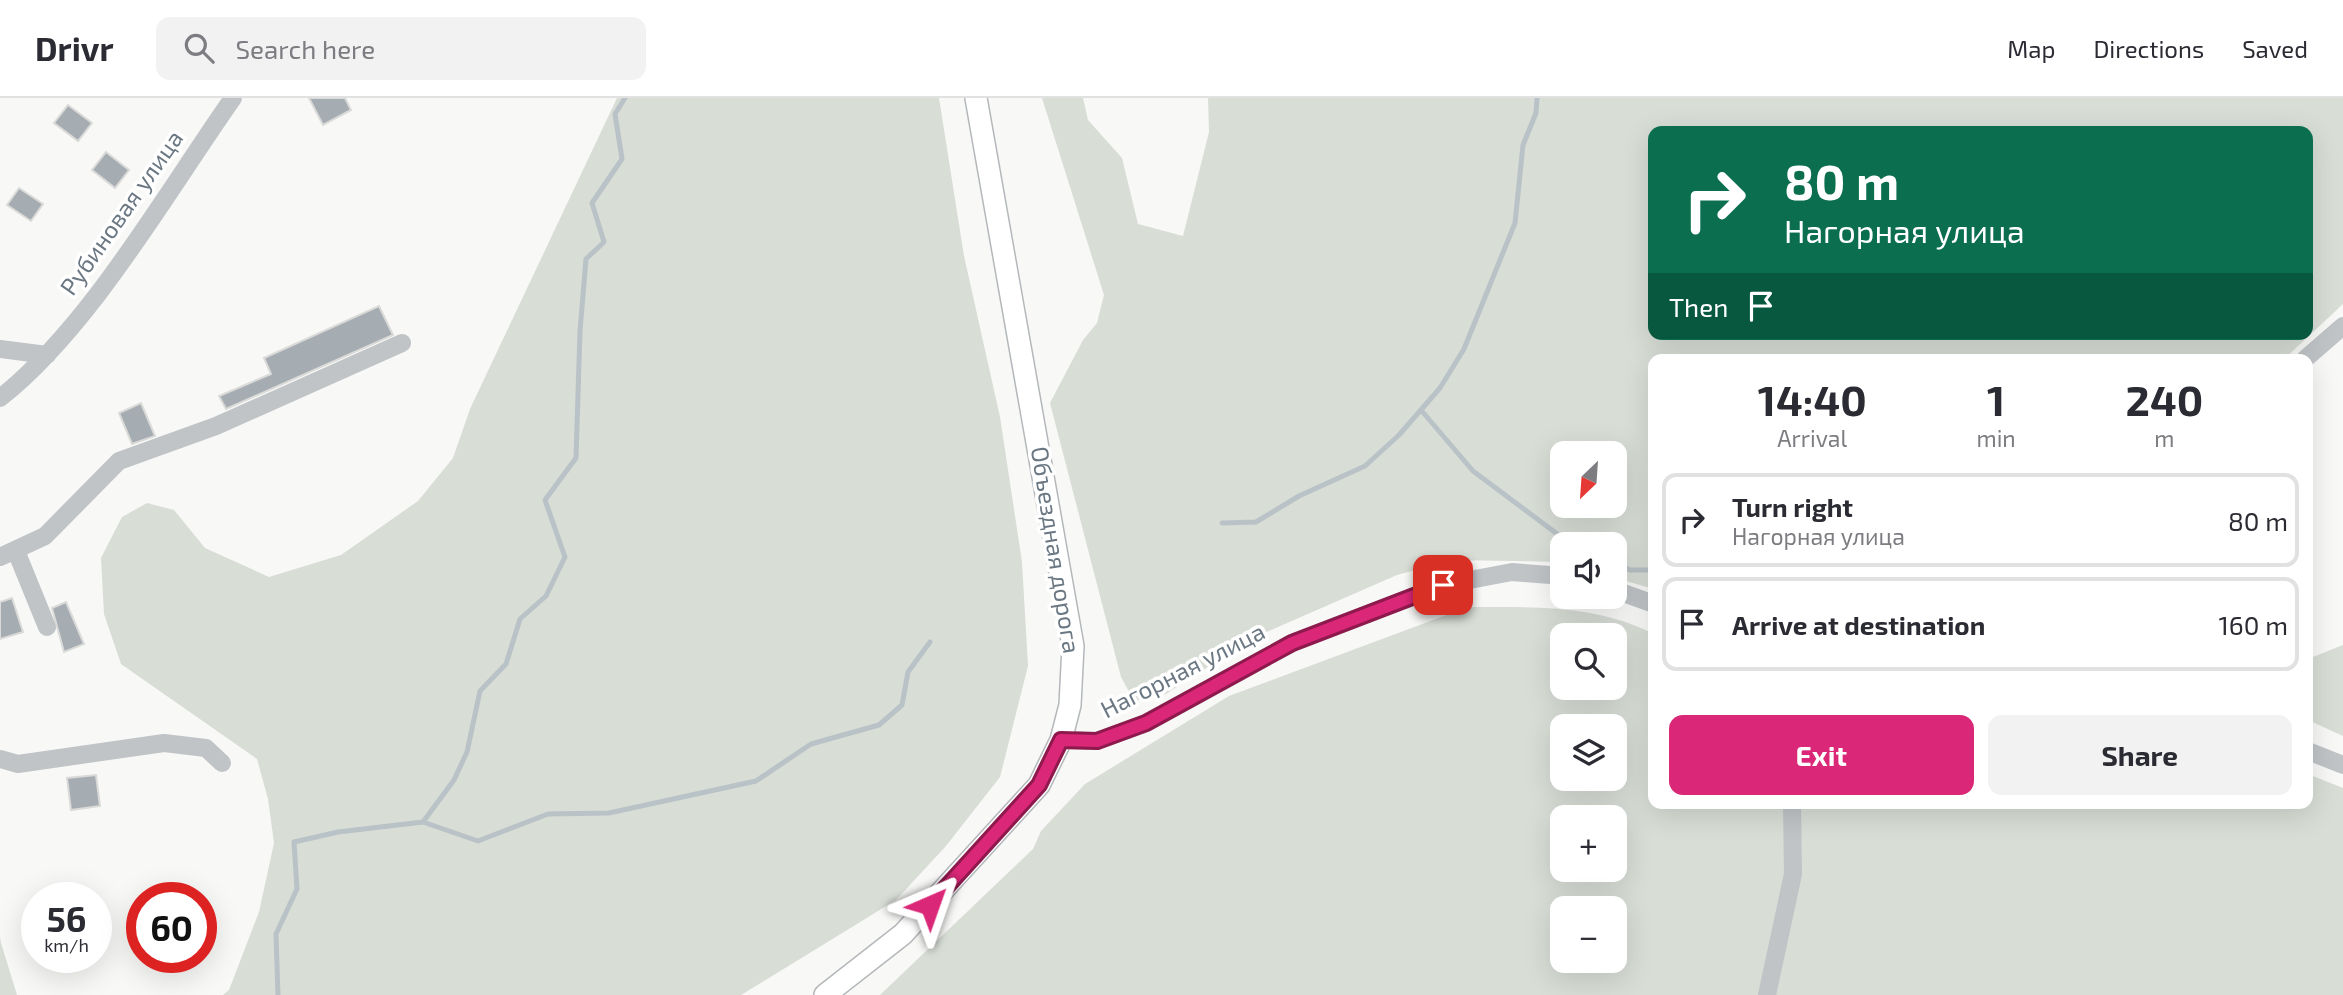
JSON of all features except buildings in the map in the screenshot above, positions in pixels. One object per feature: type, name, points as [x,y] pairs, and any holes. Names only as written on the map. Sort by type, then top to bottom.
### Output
[{"type":"main road","name":"Объездная дорога","points":[[825,995],[903,934],[1039,785],[1061,740],[1070,705],[1073,646],[976,98]]},
{"type":"street","name":"Рубиновая улица","points":[[0,398],[47,355],[114,270],[233,98]]},
{"type":"street","points":[[2311,354],[2343,326]]},
{"type":"street","points":[[47,627],[8,554],[45,536],[119,461],[216,426],[402,343]]},
{"type":"street","points":[[0,349],[47,355]]},
{"type":"street","name":"Нагорная улица","points":[[1061,740],[1097,741],[1146,723],[1292,643],[1443,585],[1512,572],[1550,575]]},
{"type":"street","points":[[1627,594],[1648,602]]},
{"type":"street","points":[[1627,596],[1648,612]]},
{"type":"street","points":[[0,759],[18,764],[163,743],[206,748],[222,763]]},
{"type":"street","points":[[2313,753],[2343,765]]},
{"type":"street","points":[[1767,995],[1793,874],[1792,809]]},
{"type":"shaded area","points":[[617,98],[939,98],[964,256],[1000,417],[1022,562],[1028,666],[1000,777],[946,846],[896,900],[741,995],[223,995],[229,990],[259,912],[274,843],[268,799],[257,759],[121,664],[104,614],[101,558],[122,517],[147,503],[174,510],[205,548],[269,577],[341,555],[418,501],[453,458],[470,409]]},
{"type":"shaded area","points":[[1042,98],[1083,98],[1088,120],[1122,158],[1138,224],[1183,236],[1209,132],[1208,98],[2343,98],[2343,304],[2313,332],[2313,126],[1648,126],[1648,340],[2304,340],[2289,354],[1648,354],[1648,587],[1627,581],[1627,532],[1550,532],[1550,562],[1453,560],[1397,575],[1255,637],[1166,694],[1134,701],[1121,677],[1050,403],[1083,340],[1097,323],[1104,295]]},
{"type":"shaded area","points":[[1468,607],[1563,609],[1609,617],[1632,624],[1648,631],[1648,809],[2313,809],[2313,776],[2343,788],[2343,995],[880,995],[1033,849],[1041,831],[1085,784],[1229,696]]},
{"type":"shaded area","points":[[2343,645],[2343,736],[2313,722],[2313,657]]},
{"type":"shaded area","points":[[0,937],[1,943],[17,995],[0,995]]},
{"type":"waterway","points":[[423,822],[454,780],[467,752],[480,691],[506,664],[520,619],[546,596],[565,557],[545,500],[576,458],[580,331],[586,259],[604,242],[592,203],[622,159],[615,114],[625,98]]},
{"type":"waterway","points":[[1222,523],[1256,522],[1299,496],[1365,466],[1399,435],[1440,388],[1464,349],[1515,223],[1523,145],[1536,113],[1537,98]]},
{"type":"waterway","points":[[1421,410],[1473,471],[1555,532]]},
{"type":"waterway","points":[[1627,569],[1648,570]]},
{"type":"waterway","points":[[278,995],[276,934],[297,889],[294,842],[338,832],[423,822],[478,841],[548,814],[609,813],[756,781],[811,744],[879,725],[902,705],[908,672],[930,642]]},
{"type":"route","points":[[930,905],[1039,785],[1061,740],[1097,741],[1146,723],[1292,643],[1443,585]]}]
